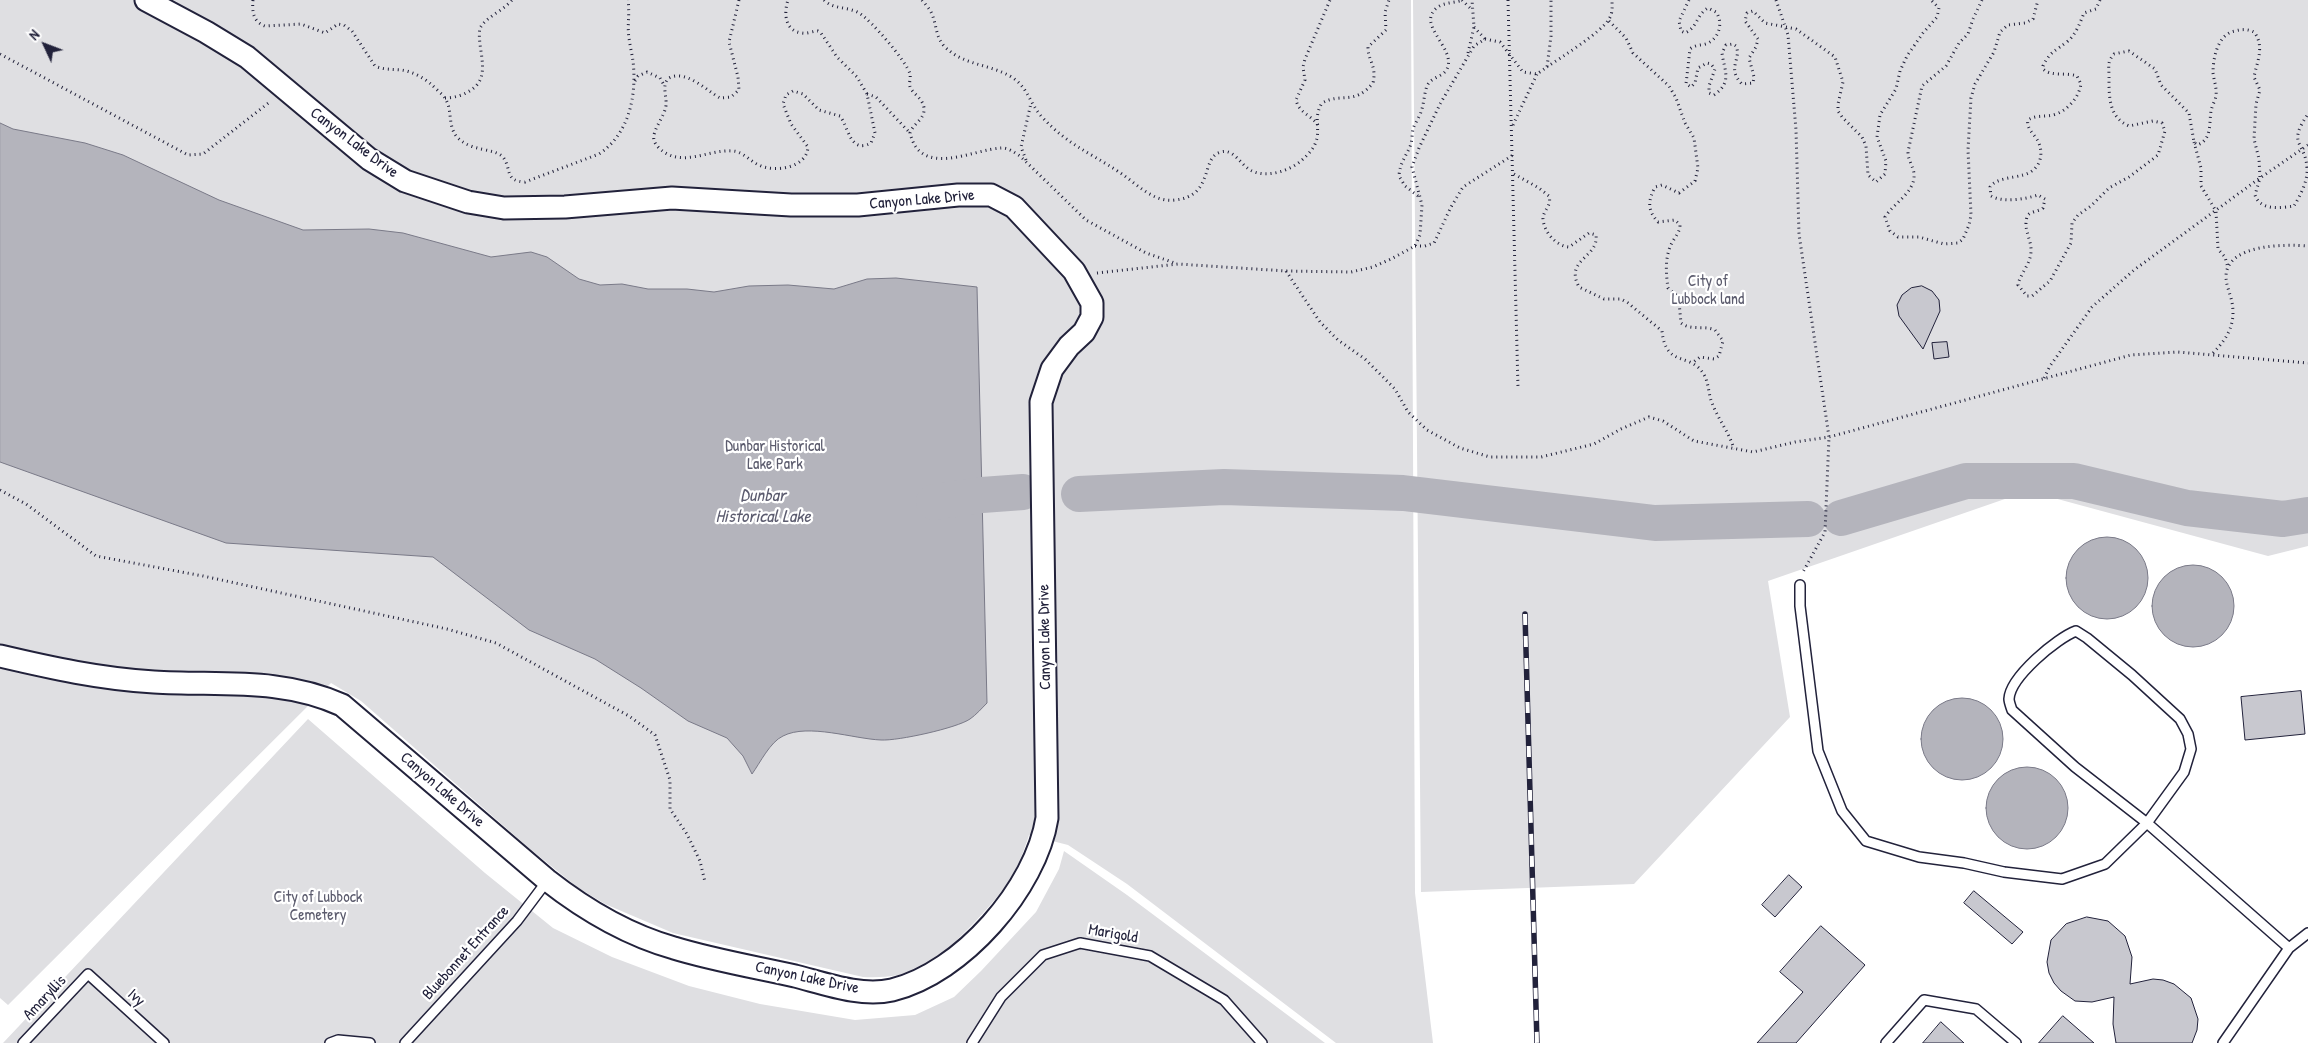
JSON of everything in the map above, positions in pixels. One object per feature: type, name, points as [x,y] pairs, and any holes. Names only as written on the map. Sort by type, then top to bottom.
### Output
[{"type":"street","name":"Canyon Lake Drive","points":[[0,656],[76,674],[154,682],[252,684],[302,690],[342,704],[547,880],[566,895],[599,916],[672,948],[853,990],[892,990],[924,979],[951,963],[992,922],[1014,896],[1026,876],[1045,834],[1047,818],[1041,402],[1052,369],[1069,346],[1084,332],[1092,317],[1092,303],[1074,271],[1014,207],[992,195],[958,195],[858,205],[791,205],[672,198],[565,207],[504,208],[468,202],[405,182],[369,158],[247,57],[206,32],[146,0]]},
{"type":"lane","points":[[1800,585],[1800,606],[1818,751],[1842,811],[1866,841],[1919,857],[1964,863],[2004,872],[2062,879],[2105,864],[2147,824],[2184,772],[2192,749],[2188,734],[2180,719],[2132,674],[2088,638],[2076,631],[2065,635],[2042,653],[2022,675],[2012,688],[2009,698],[2012,710],[2075,767],[2147,824],[2289,948]]},
{"type":"lane","name":"Bluebonnet Entrance","points":[[405,1043],[517,920],[547,880]]},
{"type":"lane","points":[[2223,1043],[2289,948],[2308,933]]},
{"type":"lane","name":"Marigold","points":[[972,1043],[1001,997],[1044,955],[1080,942],[1150,956],[1224,1000],[1262,1043]]},
{"type":"lane","name":"Amaryllis","points":[[24,1043],[88,974]]},
{"type":"lane","name":"Ivy","points":[[88,974],[164,1043]]},
{"type":"lane","points":[[1886,1043],[1924,1000],[1976,1009],[2016,1043]]},
{"type":"lane","points":[[330,1043],[338,1040],[370,1043]]},
{"type":"path","points":[[253,0],[255,18],[260,24],[265,26],[300,24],[325,33],[338,24],[344,25],[352,31],[375,66],[412,73],[430,84],[448,103],[453,130],[457,137],[468,146],[496,152],[503,157],[510,176],[516,182],[525,182],[599,154],[610,147],[621,132],[630,111],[633,86],[633,62],[628,36],[630,16],[628,0]]},
{"type":"path","points":[[445,98],[453,98],[468,92],[480,82],[482,73],[480,28],[487,19],[506,8],[512,0]]},
{"type":"path","points":[[738,0],[729,42],[740,85],[737,93],[731,97],[720,98],[700,84],[677,76],[669,78],[665,85],[666,105],[654,133],[654,140],[661,150],[677,157],[690,158],[733,151],[745,155],[758,165],[771,168],[799,163],[808,151],[806,143],[791,124],[784,111],[784,99],[789,93],[798,91],[819,110],[840,116],[852,141],[862,146],[871,144],[875,133],[867,94],[857,77],[837,57],[821,33],[818,31],[800,33],[787,22],[784,11],[788,0]]},
{"type":"path","points":[[824,0],[836,8],[858,12],[866,18],[883,34],[908,69],[911,88],[923,102],[925,109],[910,133]]},
{"type":"path","points":[[922,0],[931,12],[939,39],[947,49],[965,60],[1011,77],[1022,85],[1031,103],[1040,115],[1065,140],[1119,172],[1152,196],[1173,201],[1185,198],[1200,189],[1210,162],[1214,155],[1220,152],[1232,153],[1251,171],[1268,174],[1291,168],[1308,155],[1317,144],[1319,108],[1322,103],[1329,99],[1351,98],[1360,95],[1373,83],[1375,68],[1368,47],[1386,30],[1385,12],[1389,0]]},
{"type":"path","points":[[1318,126],[1314,118],[1297,106],[1296,100],[1305,80],[1303,67],[1305,59],[1330,0]]},
{"type":"path","points":[[1420,198],[1405,186],[1399,176],[1400,166],[1411,144],[1413,130],[1421,114],[1427,86],[1430,81],[1447,70],[1446,51],[1431,26],[1430,20],[1432,14],[1439,6],[1462,0],[1471,9]]},
{"type":"path","points":[[1468,54],[1474,27],[1471,9],[1472,0]]},
{"type":"path","points":[[1508,0],[1514,174],[1518,388]]},
{"type":"path","points":[[1547,67],[1551,36],[1551,0]]},
{"type":"path","points":[[1512,125],[1537,74],[1571,52],[1609,21],[1612,11],[1612,0]]},
{"type":"path","points":[[1689,0],[1679,22],[1681,30],[1685,33],[1690,32],[1701,14],[1708,8],[1718,15],[1720,26],[1718,33],[1708,43],[1694,45],[1690,49],[1686,84],[1692,87],[1695,83],[1698,68],[1707,63],[1711,64],[1714,69],[1708,90],[1714,95],[1720,91],[1725,81],[1727,70],[1722,53],[1726,45],[1733,44],[1738,50],[1734,67],[1739,82],[1742,84],[1753,83],[1754,77],[1749,58],[1756,47],[1758,39],[1745,21],[1747,13],[1753,12],[1765,23],[1785,26],[1805,34],[1835,57],[1843,82],[1838,111],[1862,138],[1866,146],[1868,175],[1876,182],[1884,174],[1886,161],[1877,136],[1880,115],[1896,88],[1900,71],[1907,56],[1937,17],[1939,8],[1930,0]]},
{"type":"path","points":[[1776,0],[1788,35],[1796,130],[1799,234],[1829,437],[1825,532],[1809,560],[1800,585]]},
{"type":"path","points":[[1982,0],[1968,34],[1959,43],[1946,66],[1922,86],[1908,152],[1908,160],[1914,173],[1914,182],[1885,217],[1890,231],[1898,237],[1913,236],[1951,244],[1958,243],[1967,232],[1971,214],[1968,150],[1971,98],[1975,84],[1994,52],[2000,32],[2008,25],[2025,23],[2032,19],[2038,0]]},
{"type":"path","points":[[2100,0],[2096,9],[2084,13],[2076,32],[2068,41],[2054,50],[2043,66],[2043,69],[2049,74],[2070,73],[2077,76],[2081,84],[2078,94],[2069,106],[2057,114],[2035,116],[2028,120],[2028,126],[2040,148],[2038,167],[2033,172],[1997,182],[1990,187],[1991,196],[1999,199],[2022,199],[2038,195],[2045,199],[2043,208],[2029,213],[2027,218],[2026,232],[2030,242],[2031,254],[2026,269],[2019,281],[2020,289],[2022,293],[2032,296],[2050,281],[2071,243],[2072,223],[2078,215],[2091,206],[2109,188],[2154,160],[2160,151],[2165,131],[2164,125],[2156,121],[2129,126],[2120,120],[2111,106],[2108,94],[2108,62],[2114,54],[2129,51],[2155,69],[2161,84],[2181,104],[2190,117],[2201,168],[2201,186],[2216,210],[2218,249],[2225,257],[2228,268],[2226,282],[2234,318],[2227,337],[2212,354]]},
{"type":"path","points":[[1609,21],[1626,38],[1638,58],[1669,86],[1676,98],[1685,124],[1694,138],[1698,168],[1695,181],[1679,193],[1662,185],[1655,187],[1648,207],[1651,215],[1658,222],[1675,220],[1680,225],[1679,231],[1669,250],[1666,272],[1668,288],[1676,295],[1679,302],[1681,323],[1692,328],[1702,326],[1715,330],[1723,341],[1719,356],[1714,359],[1700,357],[1692,364]]},
{"type":"path","points":[[1474,27],[1485,39]]},
{"type":"path","points":[[2194,142],[2197,145],[2203,141],[2210,128],[2211,111],[2216,97],[2213,72],[2218,46],[2228,33],[2251,30],[2258,37],[2260,49],[2259,65],[2254,75],[2260,90],[2256,104],[2254,139],[2259,159],[2260,178],[2255,195],[2260,203],[2270,207],[2294,206],[2300,196],[2306,176],[2306,160],[2297,143],[2297,134],[2308,114]]},
{"type":"path","points":[[1415,246],[1420,235],[1422,222],[1420,198],[1412,167],[1440,104],[1468,54],[1478,41],[1485,39],[1500,42],[1523,72],[1537,74]]},
{"type":"path","points":[[0,54],[188,156],[203,154],[285,90]]},
{"type":"path","points":[[633,86],[638,76],[648,72],[660,78],[665,85]]},
{"type":"path","points":[[867,94],[876,97],[910,133],[916,147],[932,157],[968,156],[1003,148],[1012,151],[1086,220],[1146,253],[1178,264]]},
{"type":"path","points":[[1028,164],[1021,147],[1031,103]]},
{"type":"path","points":[[2044,378],[2050,366],[2092,307],[2134,270],[2308,145]]},
{"type":"path","points":[[1074,271],[1096,273],[1178,264],[1286,272],[1351,272],[1373,267],[1415,246],[1425,246],[1434,242],[1463,187],[1513,154]]},
{"type":"path","points":[[1514,174],[1549,196],[1550,204],[1543,216],[1543,221],[1555,241],[1569,247],[1589,233],[1596,235],[1595,245],[1576,268],[1575,280],[1579,287],[1604,299],[1621,300],[1628,303],[1662,331],[1663,342],[1669,352],[1679,360],[1692,364],[1704,374],[1709,385],[1711,401],[1723,421],[1734,448]]},
{"type":"path","points":[[2228,268],[2236,257],[2259,248],[2271,245],[2308,246]]},
{"type":"path","points":[[1286,272],[1320,322],[1338,340],[1365,359],[1395,389],[1408,412],[1427,430],[1460,448],[1490,457],[1541,457],[1594,444],[1621,429],[1649,417],[1663,421],[1694,441],[1753,452],[1795,442],[1829,437],[2131,356],[2177,352],[2308,363]]},
{"type":"path","points":[[0,490],[26,504],[96,556],[447,629],[496,643],[629,716],[655,735],[670,780],[670,809],[687,834],[700,860],[706,882]]},
{"type":"green space","name":"Dunbar Historical Lake Park","points":[[0,0],[1411,0],[1415,893],[1433,1043],[1336,1043],[1127,884],[1068,845],[1029,835],[1009,881],[993,902],[944,952],[923,967],[909,972],[886,977],[863,977],[673,933],[605,904],[577,887],[530,849],[361,701],[331,683],[8,1005],[0,998]]},
{"type":"green space","name":"City of Lubbock land","points":[[1413,0],[2308,0],[2308,546],[2268,556],[2028,491],[1768,581],[1790,717],[1634,884],[1421,892]]},
{"type":"green space","name":"City of Lubbock Cemetery","points":[[308,719],[485,873],[553,928],[612,957],[689,986],[760,1004],[855,1020],[915,1015],[954,997],[1036,912],[1059,869],[1064,851],[1127,895],[1325,1043],[3,1043]]},
{"type":"water","name":"Dunbar Historical Lake","points":[[0,123],[13,129],[85,143],[123,155],[219,200],[303,230],[369,229],[403,233],[491,257],[531,252],[547,257],[579,279],[600,285],[622,284],[648,289],[687,289],[714,292],[749,286],[788,285],[834,289],[867,279],[896,278],[977,287],[987,703],[963,723],[941,730],[889,740],[818,731],[793,732],[783,736],[774,743],[752,774],[743,756],[727,738],[688,721],[595,659],[529,630],[433,557],[226,543],[0,462]]},
{"type":"water","points":[[2107,537],[2123,540],[2136,549],[2145,562],[2148,578],[2145,594],[2136,607],[2123,616],[2107,619],[2091,616],[2078,607],[2069,594],[2066,578],[2069,562],[2078,549],[2091,540]]},
{"type":"water","points":[[2193,565],[2209,568],[2222,577],[2231,590],[2234,606],[2231,622],[2222,635],[2209,644],[2193,647],[2177,644],[2164,635],[2155,622],[2152,606],[2155,590],[2164,577],[2177,568]]},
{"type":"water","points":[[1962,698],[1978,701],[1991,710],[2000,723],[2003,739],[2000,755],[1991,768],[1978,777],[1962,780],[1946,777],[1933,768],[1924,755],[1921,739],[1924,723],[1933,710],[1946,701]]},
{"type":"water","points":[[2027,767],[2043,770],[2056,779],[2065,792],[2068,808],[2065,824],[2056,837],[2043,846],[2027,849],[2011,846],[1998,837],[1989,824],[1986,808],[1989,792],[1998,779],[2011,770]]},
{"type":"building","points":[[1922,286],[1932,291],[1939,300],[1940,311],[1923,349],[1899,316],[1897,305],[1902,295],[1911,288]]},
{"type":"building","points":[[1947,342],[1949,357],[1934,359],[1932,343]]},
{"type":"building","points":[[2301,691],[2305,734],[2245,740],[2241,697]]},
{"type":"building","points":[[1789,875],[1802,887],[1775,917],[1762,905]]},
{"type":"building","points":[[1974,891],[2023,932],[2012,944],[1964,903]]},
{"type":"building","points":[[2087,917],[2108,921],[2125,936],[2132,957],[2130,984],[2153,979],[2163,980],[2174,984],[2191,998],[2198,1019],[2197,1030],[2192,1043],[2116,1043],[2113,1024],[2114,997],[2092,1002],[2075,1001],[2061,991],[2054,983],[2049,973],[2047,962],[2051,940],[2066,924]]},
{"type":"building","points":[[1821,926],[1865,965],[1796,1043],[1757,1043],[1803,992],[1780,972]]},
{"type":"building","points":[[2063,1016],[2094,1043],[2039,1043]]},
{"type":"building","points":[[1941,1022],[1964,1043],[1923,1043]]},
{"type":"waterway","points":[[1841,518],[1966,481],[2074,481],[2187,508],[2283,519],[2308,515]]},
{"type":"waterway","points":[[1079,494],[1224,487],[1403,493],[1655,523],[1808,519]]},
{"type":"waterway","points":[[934,502],[982,495],[1023,492]]},
{"type":"railway","points":[[1525,614],[1537,1043]]}]
